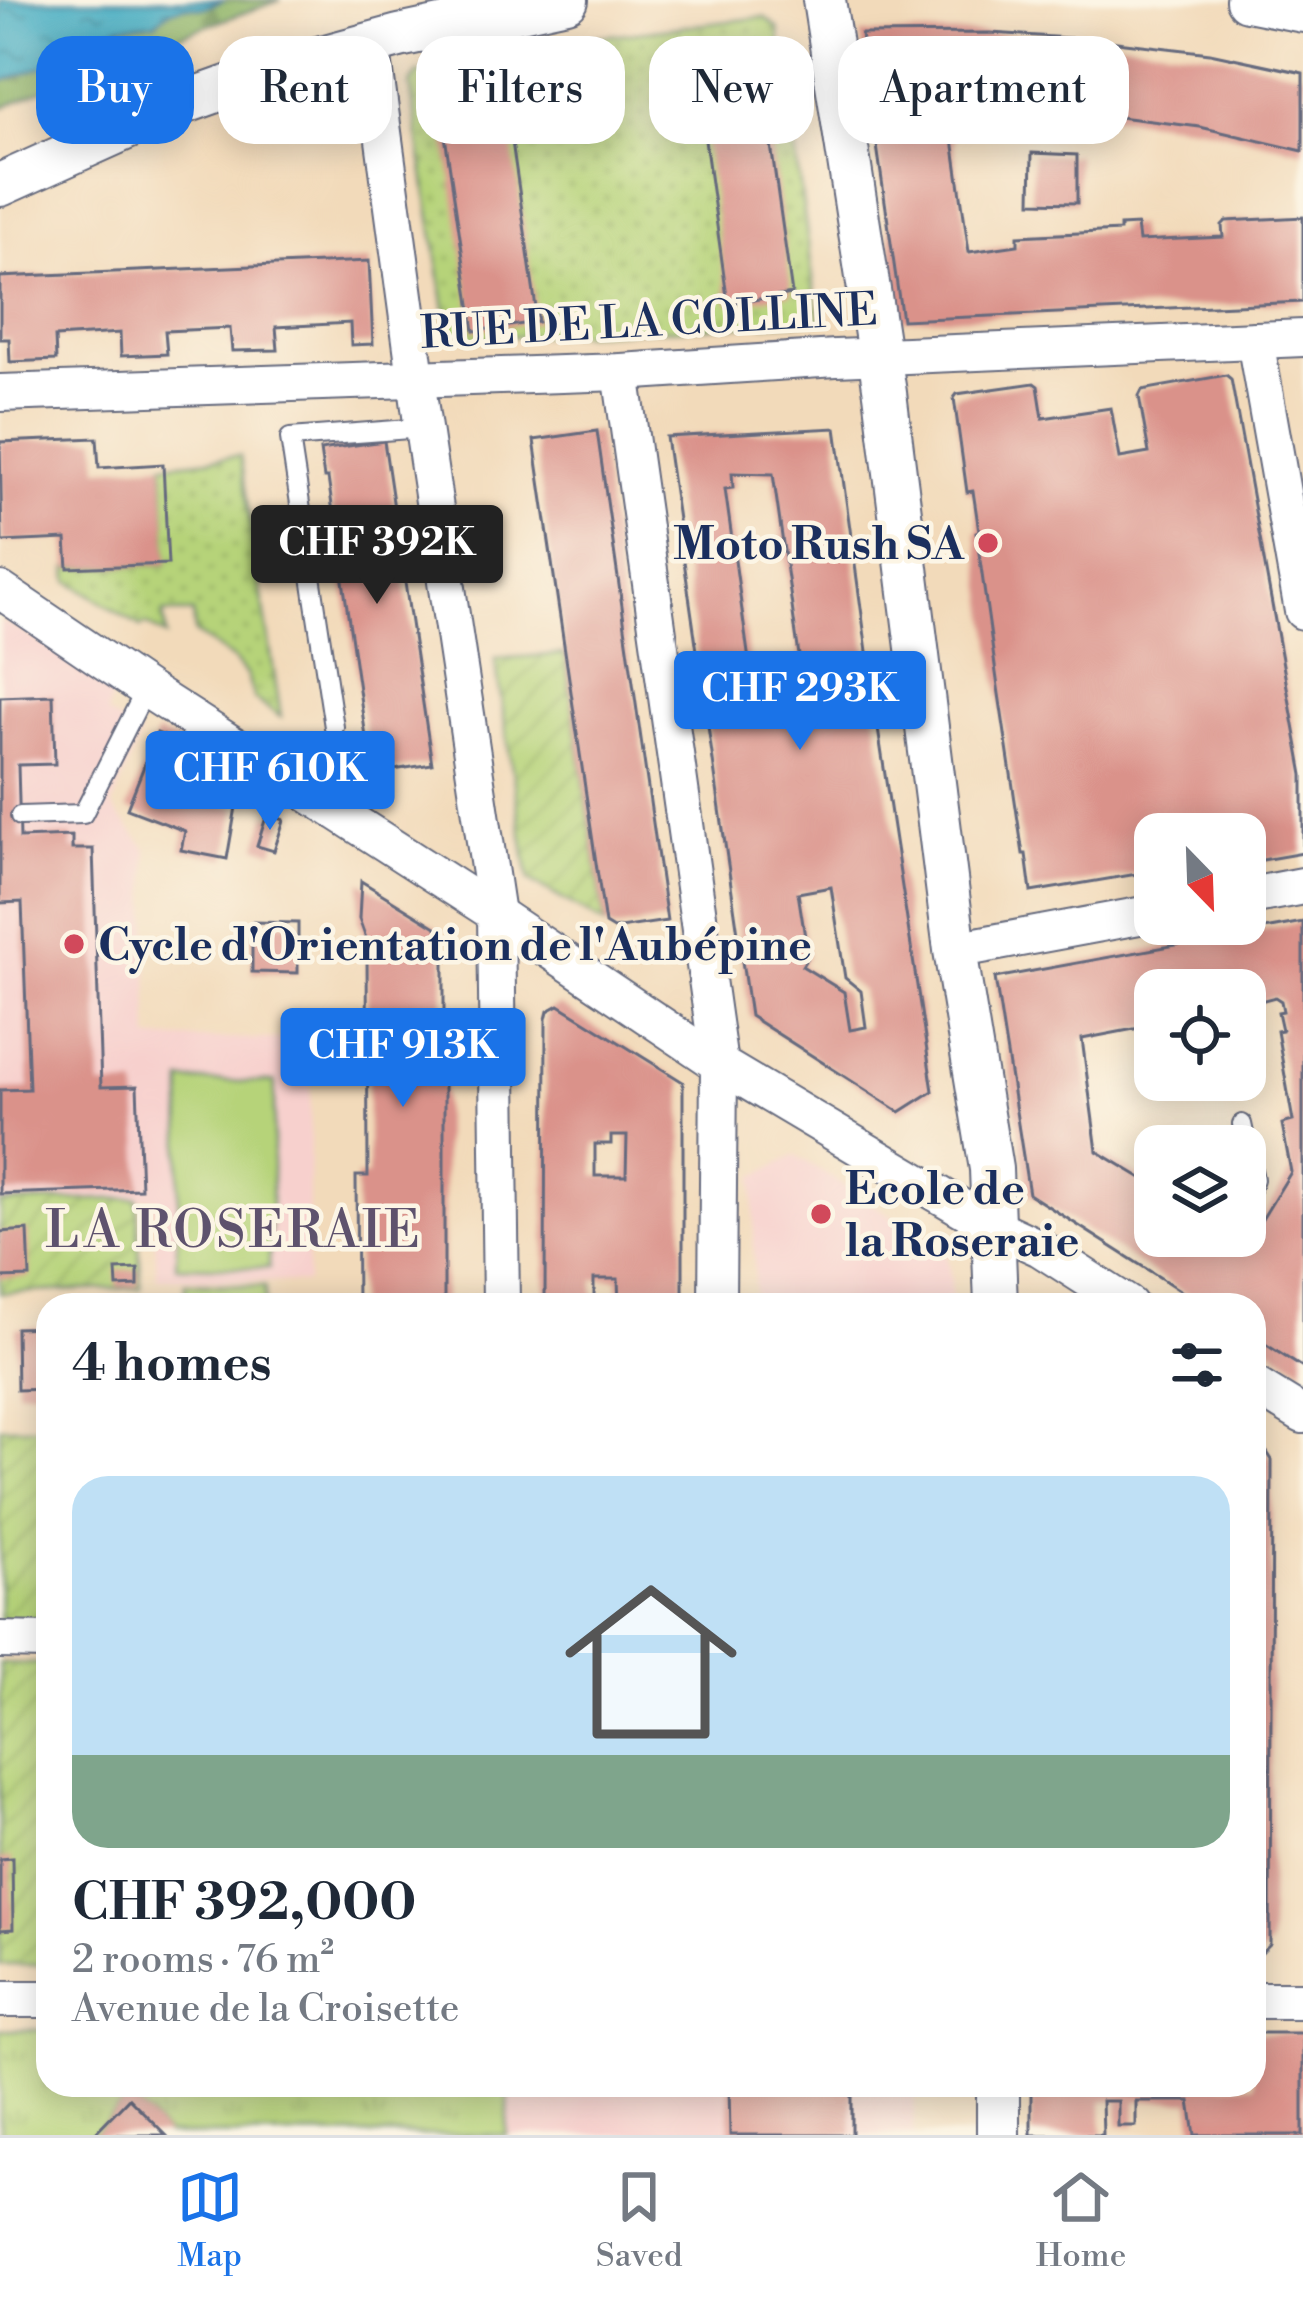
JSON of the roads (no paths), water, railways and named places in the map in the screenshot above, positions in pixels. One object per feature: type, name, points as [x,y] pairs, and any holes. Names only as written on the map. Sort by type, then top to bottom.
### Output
[{"type":"street","points":[[392,38],[567,0]]},
{"type":"street","points":[[824,0],[880,356],[956,950],[991,1168],[996,1293]]},
{"type":"street","points":[[1247,0],[1303,11]]},
{"type":"street","points":[[0,185],[218,90]]},
{"type":"street","points":[[384,144],[496,914],[501,1293]]},
{"type":"street","name":"RUE DE LA COLLINE","points":[[0,393],[621,372],[1303,338]]},
{"type":"street","points":[[1256,340],[1303,610]]},
{"type":"street","points":[[621,372],[719,1064],[717,1293]]},
{"type":"street","points":[[0,590],[719,1064],[1110,1293]]},
{"type":"street","points":[[1266,893],[1303,886]]},
{"type":"street","points":[[956,950],[1134,918]]},
{"type":"street","points":[[1266,1392],[1303,1415]]},
{"type":"street","points":[[0,1640],[36,1641]]},
{"type":"street","points":[[0,1999],[36,1999]]},
{"type":"street","points":[[1266,2000],[1303,2000]]},
{"type":"street","points":[[998,2097],[998,2135]]},
{"type":"lane","points":[[334,728],[290,438],[423,428]]},
{"type":"lane","points":[[20,816],[83,814],[146,689]]},
{"type":"water","points":[[0,0],[225,0],[202,8],[184,6],[155,23],[120,26],[94,36],[36,36],[36,69],[0,82]]},
{"type":"place","name":"Moto Rush SA","points":[[988,543]]},
{"type":"place","name":"Cycle d'Orientation de l'Aubépine","points":[[74,944]]},
{"type":"place","name":"Ecole de la Roseraie","points":[[821,1214]]},
{"type":"district","name":"LA ROSERAIE","points":[[234,1229]]}]
